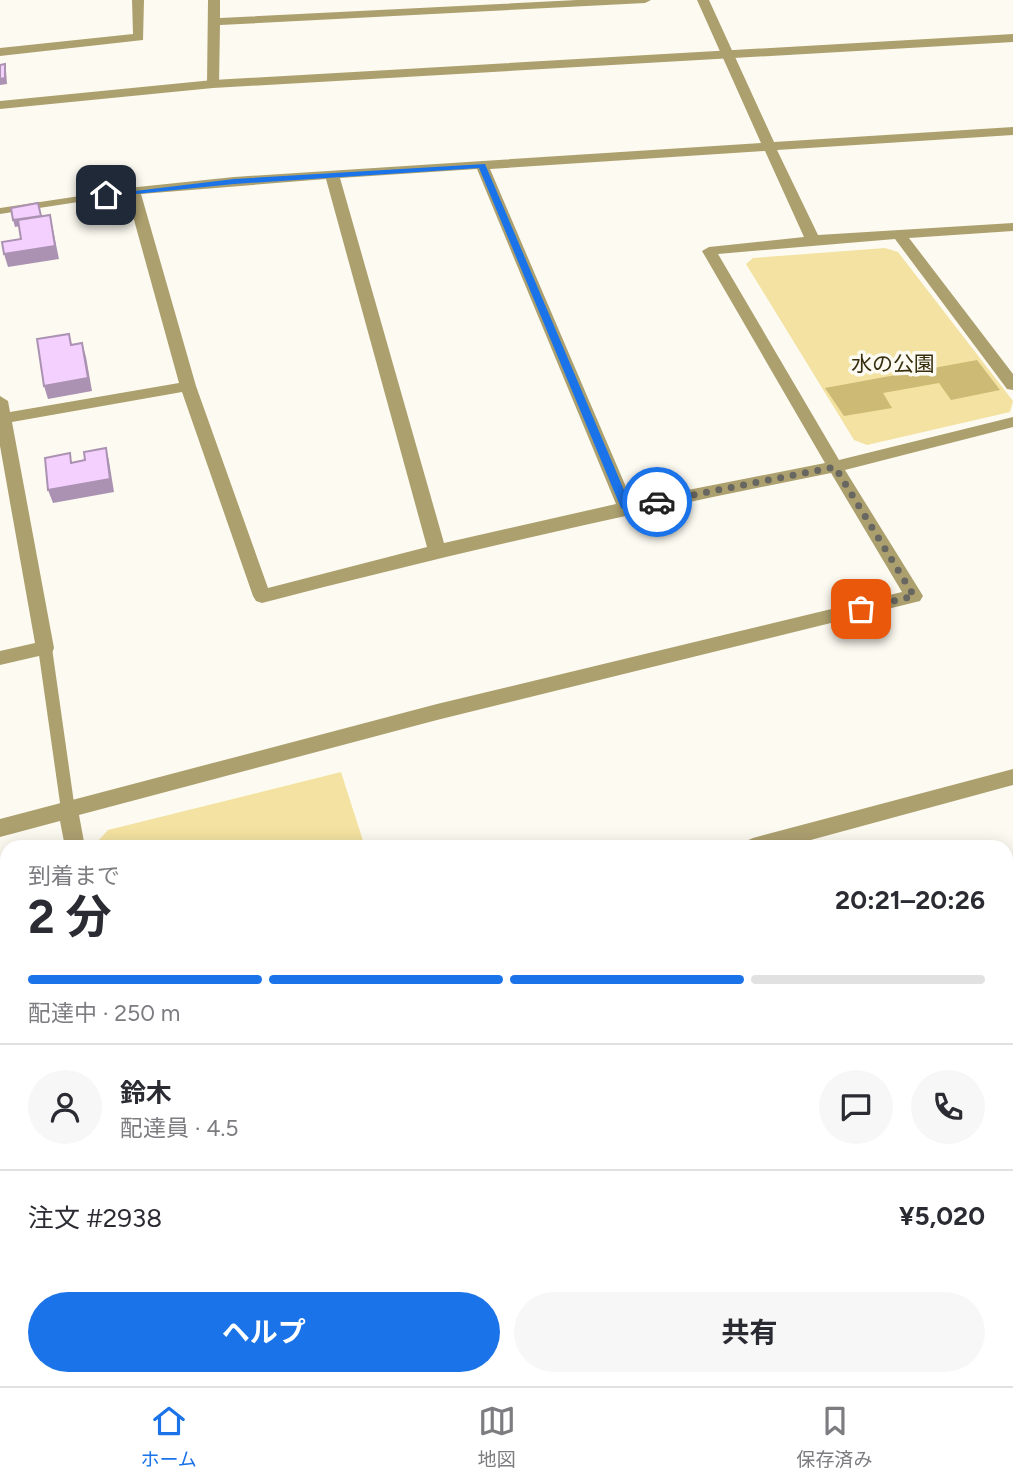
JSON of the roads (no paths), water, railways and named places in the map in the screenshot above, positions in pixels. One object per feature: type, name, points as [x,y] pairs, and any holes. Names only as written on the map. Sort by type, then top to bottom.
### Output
[{"type":"street","points":[[0,51],[138,37],[138,0]]},
{"type":"street","points":[[213,84],[214,0]]},
{"type":"street","points":[[215,22],[645,0]]},
{"type":"street","points":[[703,0],[813,240]]},
{"type":"street","points":[[0,105],[213,84],[1013,38]]},
{"type":"street","points":[[1013,131],[769,145],[132,191],[188,386],[262,596],[437,551],[626,508],[835,467],[1013,422]]},
{"type":"street","points":[[482,166],[626,508]]},
{"type":"street","points":[[332,175],[437,551]]},
{"type":"street","points":[[0,828],[437,712],[914,596],[709,251],[813,240],[1013,227]]},
{"type":"street","points":[[899,235],[1013,385]]},
{"type":"street","points":[[0,658],[46,648],[2,410],[188,386]]},
{"type":"street","points":[[802,840],[1013,777]]},
{"type":"street","points":[[68,810],[74,840]]},
{"type":"lane","points":[[0,211],[132,191]]},
{"type":"lane","points":[[46,648],[68,810]]},
{"type":"park label","name":"水の公園","points":[[893,364]]}]
